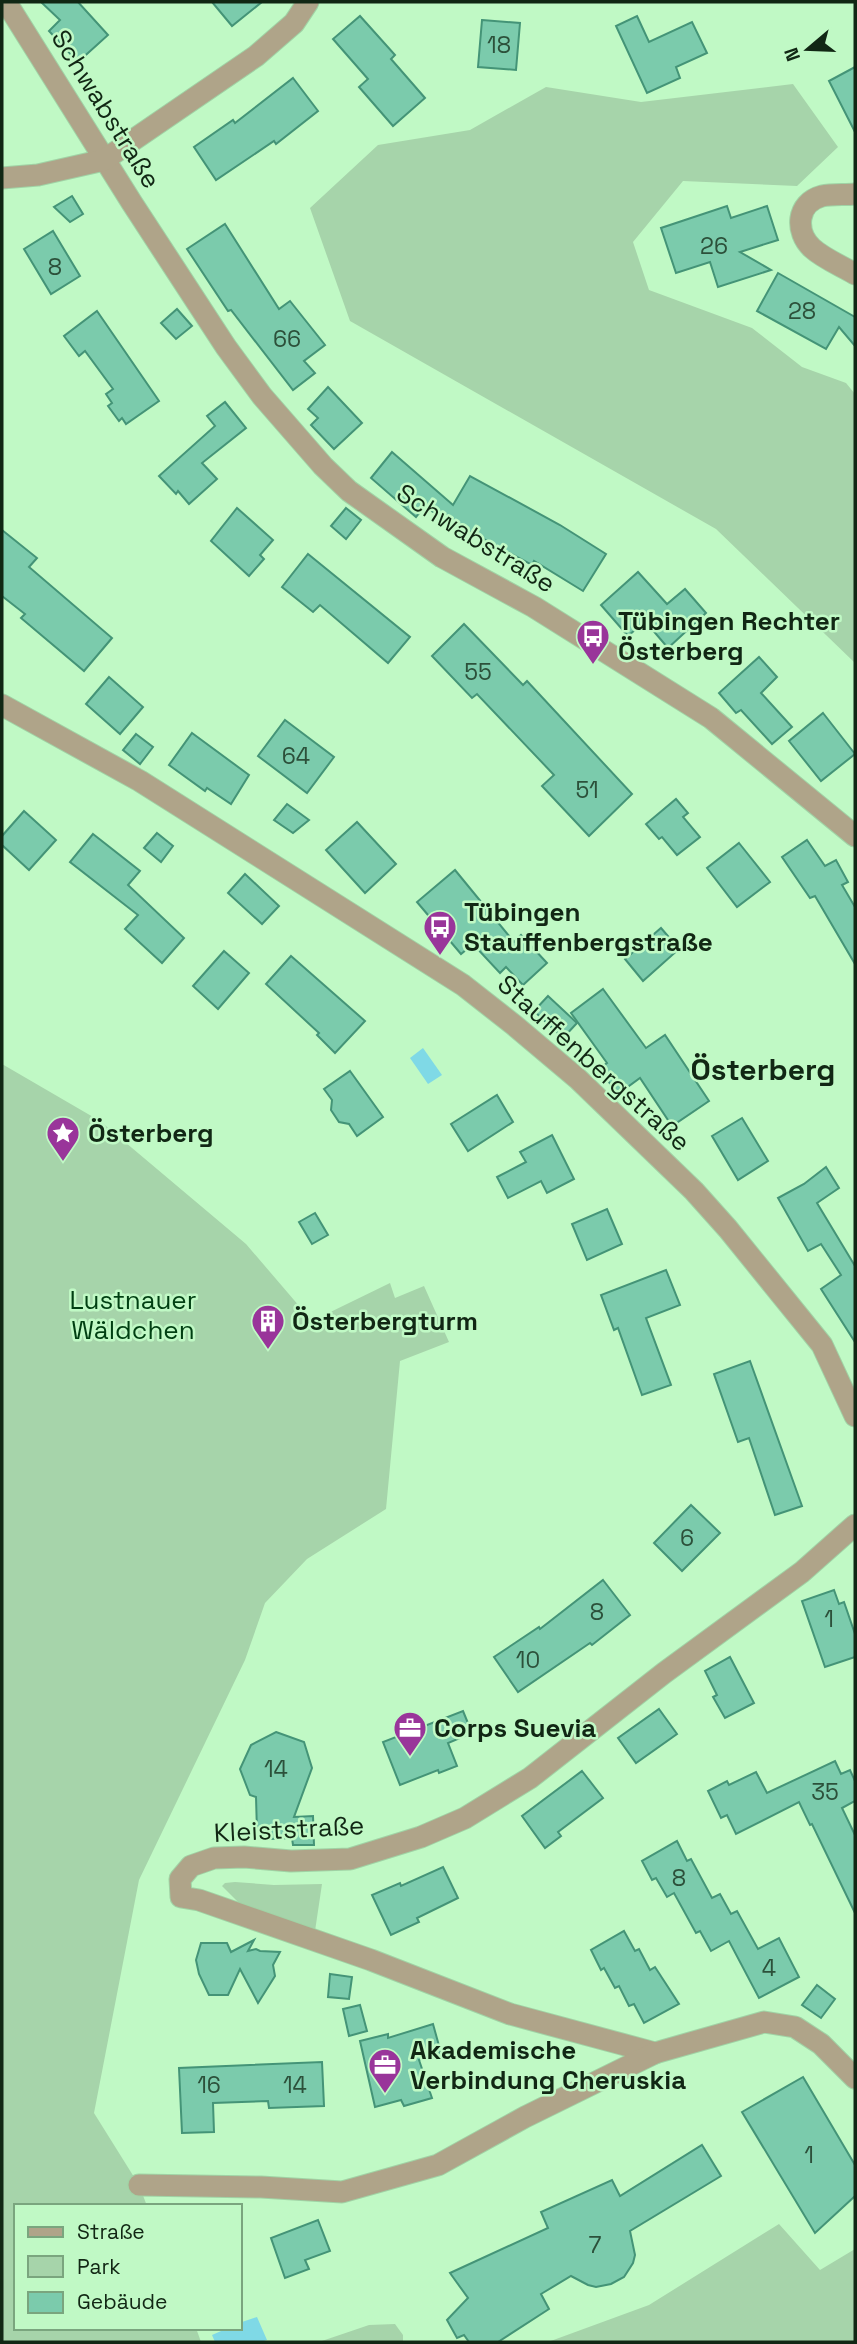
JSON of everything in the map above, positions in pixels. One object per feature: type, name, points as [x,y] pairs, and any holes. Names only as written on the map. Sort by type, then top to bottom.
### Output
[{"type":"street","name":"Schwabstraße","points":[[6,2],[104,160],[226,347],[296,437],[349,491],[442,557],[534,607],[711,718],[855,836]]},
{"type":"street","points":[[2,178],[38,175],[104,160],[256,56],[294,23],[308,2]]},
{"type":"street","points":[[855,194],[821,196],[804,209],[800,217],[800,232],[813,249],[855,274]]},
{"type":"street","name":"Stauffenbergstraße","points":[[2,705],[140,781],[463,985],[514,1025],[588,1089],[694,1191],[728,1228],[822,1345],[855,1416]]},
{"type":"street","name":"Kleiststraße","points":[[656,2053],[510,2014],[371,1960],[199,1900],[181,1897],[180,1879],[191,1866],[214,1858],[291,1861],[350,1859],[421,1838],[465,1818],[530,1778],[664,1673],[802,1572],[855,1525]]},
{"type":"street","points":[[139,2185],[261,2187],[342,2192],[438,2165],[525,2117],[656,2053],[764,2022],[795,2027],[827,2049],[855,2078]]},
{"type":"green space","points":[[793,84],[838,147],[797,186],[683,181],[633,242],[649,290],[752,328],[802,367],[846,383],[855,394],[855,663],[716,529],[350,321],[310,208],[378,145],[470,130],[546,87],[641,102]]},
{"type":"green space","name":"Lustnauer Wäldchen","points":[[2,1064],[100,1121],[246,1244],[312,1321],[390,1283],[395,1298],[424,1286],[449,1342],[400,1361],[386,1509],[307,1559],[265,1603],[245,1660],[139,1880],[94,2113],[139,2185],[146,2204],[14,2204],[14,2330],[197,2330],[201,2342],[2,2342]]},
{"type":"green space","points":[[235,1882],[274,1885],[322,1884],[315,1931],[241,1905],[222,1886]]},
{"type":"green space","points":[[779,2224],[820,2270],[855,2249],[855,2342],[548,2342],[649,2305]]},
{"type":"green space","points":[[395,2324],[403,2335],[403,2342],[319,2342],[369,2325]]},
{"type":"water","points":[[423,1048],[442,1075],[428,1084],[410,1058]]},
{"type":"water","points":[[257,2317],[267,2340],[215,2342],[212,2335],[223,2330],[242,2330],[242,2322]]},
{"type":"building","points":[[41,2],[78,2],[108,35],[78,62],[49,31],[60,20]]},
{"type":"building","points":[[212,2],[262,2],[232,26]]},
{"type":"building","points":[[360,16],[395,55],[391,59],[425,98],[393,126],[359,87],[368,79],[333,39]]},
{"type":"building","points":[[637,16],[649,42],[692,22],[707,53],[676,67],[680,78],[647,93],[616,26]]},
{"type":"building","points":[[482,20],[520,23],[516,70],[478,67]]},
{"type":"building","points":[[855,67],[855,132],[829,81]]},
{"type":"building","points":[[293,78],[318,111],[276,144],[274,141],[216,180],[194,147],[233,120],[235,123]]},
{"type":"building","points":[[72,196],[83,214],[70,222],[54,207]]},
{"type":"building","points":[[727,206],[731,218],[767,206],[778,240],[740,252],[771,270],[718,287],[710,262],[676,273],[661,228]]},
{"type":"building","points":[[225,224],[279,309],[290,301],[325,345],[304,361],[315,373],[293,390],[231,310],[228,311],[187,249]]},
{"type":"building","points":[[53,231],[80,276],[51,294],[24,249]]},
{"type":"building","points":[[778,273],[855,317],[855,346],[839,327],[826,349],[757,311]]},
{"type":"building","points":[[177,309],[192,326],[176,339],[161,323]]},
{"type":"building","points":[[97,311],[159,401],[126,424],[122,418],[119,421],[108,406],[112,403],[106,394],[113,389],[85,351],[79,356],[64,336]]},
{"type":"building","points":[[328,387],[362,423],[334,449],[311,425],[318,418],[308,409]]},
{"type":"building","points":[[225,402],[246,428],[202,463],[217,479],[189,504],[159,476],[215,426],[207,416]]},
{"type":"building","points":[[392,452],[453,505],[470,476],[560,525],[606,554],[583,591],[534,561],[532,565],[424,507],[416,517],[371,478]]},
{"type":"building","points":[[237,508],[273,540],[260,555],[264,559],[249,576],[211,541]]},
{"type":"building","points":[[346,508],[361,520],[346,539],[331,526]]},
{"type":"building","points":[[2,530],[37,558],[29,567],[112,638],[84,671],[21,618],[25,614],[2,596]]},
{"type":"building","points":[[308,554],[410,637],[388,663],[320,605],[313,612],[282,587]]},
{"type":"building","points":[[638,572],[667,604],[685,589],[706,613],[668,648],[645,621],[628,636],[601,605]]},
{"type":"building","points":[[464,624],[523,685],[527,681],[632,794],[589,836],[542,786],[554,775],[477,694],[472,698],[432,656]]},
{"type":"building","points":[[759,657],[777,677],[761,693],[792,727],[772,744],[741,710],[736,713],[719,693]]},
{"type":"building","points":[[109,677],[143,707],[120,734],[86,704]]},
{"type":"building","points":[[823,713],[855,754],[821,781],[789,741]]},
{"type":"building","points":[[285,720],[334,757],[307,793],[258,756]]},
{"type":"building","points":[[192,733],[249,775],[231,804],[207,788],[205,791],[169,765]]},
{"type":"building","points":[[136,734],[153,747],[140,764],[123,750]]},
{"type":"building","points":[[676,799],[688,813],[683,817],[700,837],[677,855],[662,837],[659,839],[646,824]]},
{"type":"building","points":[[287,804],[309,820],[293,833],[274,820]]},
{"type":"building","points":[[24,811],[56,840],[29,870],[2,845],[2,836]]},
{"type":"building","points":[[357,822],[396,864],[365,893],[326,850]]},
{"type":"building","points":[[157,833],[173,846],[161,862],[144,848]]},
{"type":"building","points":[[93,834],[140,871],[128,885],[184,938],[162,963],[125,929],[138,915],[70,862]]},
{"type":"building","points":[[807,840],[825,866],[836,860],[848,882],[842,885],[855,907],[855,964],[815,896],[810,898],[782,857]]},
{"type":"building","points":[[739,843],[770,882],[737,907],[707,868]]},
{"type":"building","points":[[455,870],[514,942],[521,935],[547,963],[523,985],[506,967],[500,973],[473,944],[461,954],[417,902]]},
{"type":"building","points":[[245,874],[279,906],[262,924],[228,893]]},
{"type":"building","points":[[661,928],[679,949],[643,981],[625,959]]},
{"type":"building","points":[[224,951],[249,973],[218,1009],[193,986]]},
{"type":"building","points":[[291,956],[365,1021],[335,1053],[317,1035],[319,1033],[266,984]]},
{"type":"building","points":[[603,989],[646,1048],[665,1035],[709,1101],[672,1126],[640,1078],[618,1094],[599,1069],[607,1063],[571,1013]]},
{"type":"building","points":[[548,996],[577,1023],[563,1038],[534,1011]]},
{"type":"building","points":[[350,1071],[383,1117],[357,1136],[349,1124],[339,1122],[331,1110],[332,1100],[324,1089]]},
{"type":"building","points":[[497,1095],[513,1122],[468,1151],[451,1124]]},
{"type":"building","points":[[742,1118],[768,1161],[738,1180],[712,1136]]},
{"type":"building","points":[[552,1135],[574,1179],[547,1193],[541,1181],[508,1198],[497,1177],[526,1162],[520,1152]]},
{"type":"building","points":[[826,1167],[839,1188],[817,1203],[855,1266],[855,1342],[821,1289],[841,1275],[821,1244],[808,1251],[778,1198],[804,1184]]},
{"type":"building","points":[[607,1209],[622,1244],[587,1260],[572,1224]]},
{"type":"building","points":[[315,1213],[328,1235],[312,1244],[299,1222]]},
{"type":"building","points":[[666,1270],[680,1305],[646,1318],[671,1385],[642,1395],[618,1328],[614,1330],[601,1295]]},
{"type":"building","points":[[750,1361],[802,1506],[775,1515],[749,1438],[738,1442],[714,1374]]},
{"type":"building","points":[[691,1505],[720,1533],[682,1571],[654,1543]]},
{"type":"building","points":[[603,1580],[630,1615],[592,1645],[590,1643],[518,1692],[494,1657],[539,1627],[540,1629]]},
{"type":"building","points":[[834,1590],[839,1604],[844,1602],[855,1634],[855,1657],[825,1667],[802,1601]]},
{"type":"building","points":[[730,1657],[754,1703],[725,1718],[713,1697],[717,1695],[705,1671]]},
{"type":"building","points":[[659,1709],[677,1734],[636,1763],[618,1738]]},
{"type":"building","points":[[463,1711],[472,1733],[448,1743],[457,1766],[439,1773],[438,1770],[400,1785],[383,1742]]},
{"type":"building","points":[[276,1732],[304,1742],[312,1768],[294,1817],[313,1816],[314,1845],[293,1845],[292,1838],[270,1839],[270,1831],[257,1832],[256,1797],[250,1795],[240,1769],[251,1745]]},
{"type":"building","points":[[835,1761],[841,1774],[850,1770],[855,1781],[855,1801],[842,1808],[855,1835],[855,1913],[799,1802],[736,1834],[727,1815],[721,1818],[708,1791],[727,1781],[729,1785],[756,1772],[767,1793]]},
{"type":"building","points":[[582,1771],[603,1798],[558,1832],[561,1836],[545,1848],[522,1816]]},
{"type":"building","points":[[677,1841],[687,1861],[691,1859],[712,1898],[720,1894],[731,1914],[737,1911],[758,1949],[779,1938],[799,1977],[759,1998],[729,1941],[711,1951],[700,1931],[696,1933],[674,1893],[667,1897],[656,1878],[652,1880],[642,1861]]},
{"type":"building","points":[[443,1867],[458,1898],[417,1918],[419,1922],[391,1935],[372,1895],[400,1883],[401,1886]]},
{"type":"building","points":[[624,1931],[635,1951],[639,1949],[650,1970],[655,1967],[679,2004],[644,2023],[634,2004],[629,2006],[619,1986],[615,1988],[604,1968],[601,1970],[591,1950]]},
{"type":"building","points":[[254,1940],[248,1951],[256,1949],[280,1952],[273,1965],[275,1976],[258,2003],[240,1969],[228,1995],[209,1995],[196,1960],[201,1943],[227,1943],[231,1952]]},
{"type":"building","points":[[330,1974],[352,1977],[349,1999],[328,1997]]},
{"type":"building","points":[[817,1985],[835,1999],[821,2018],[802,2005]]},
{"type":"building","points":[[360,2005],[367,2031],[349,2036],[343,2009]]},
{"type":"building","points":[[433,2024],[441,2053],[419,2060],[432,2098],[404,2106],[401,2100],[375,2107],[360,2041],[388,2034],[388,2038]]},
{"type":"building","points":[[322,2062],[324,2106],[269,2108],[268,2101],[213,2103],[214,2132],[182,2133],[179,2068]]},
{"type":"building","points":[[803,2077],[855,2165],[855,2196],[815,2233],[742,2112]]},
{"type":"building","points":[[702,2145],[721,2176],[630,2231],[635,2255],[624,2277],[611,2284],[596,2287],[571,2276],[541,2294],[549,2309],[498,2342],[469,2342],[464,2335],[457,2338],[447,2320],[468,2298],[450,2273],[548,2228],[541,2212],[612,2180],[620,2196]]},
{"type":"building","points":[[318,2220],[330,2251],[305,2260],[309,2269],[285,2278],[271,2238]]},
{"type":"place","name":"Tübingen Rechter Österberg","points":[[593,666]]},
{"type":"place","name":"Tübingen Stauffenbergstraße","points":[[440,957]]},
{"type":"place","name":"Österberg","points":[[63,1163]]},
{"type":"place","name":"Österbergturm","points":[[268,1351]]},
{"type":"place","name":"Corps Suevia","points":[[410,1758]]},
{"type":"place","name":"Akademische Verbindung Cheruskia","points":[[385,2095]]},
{"type":"district","name":"Österberg","points":[[763,1070]]}]
